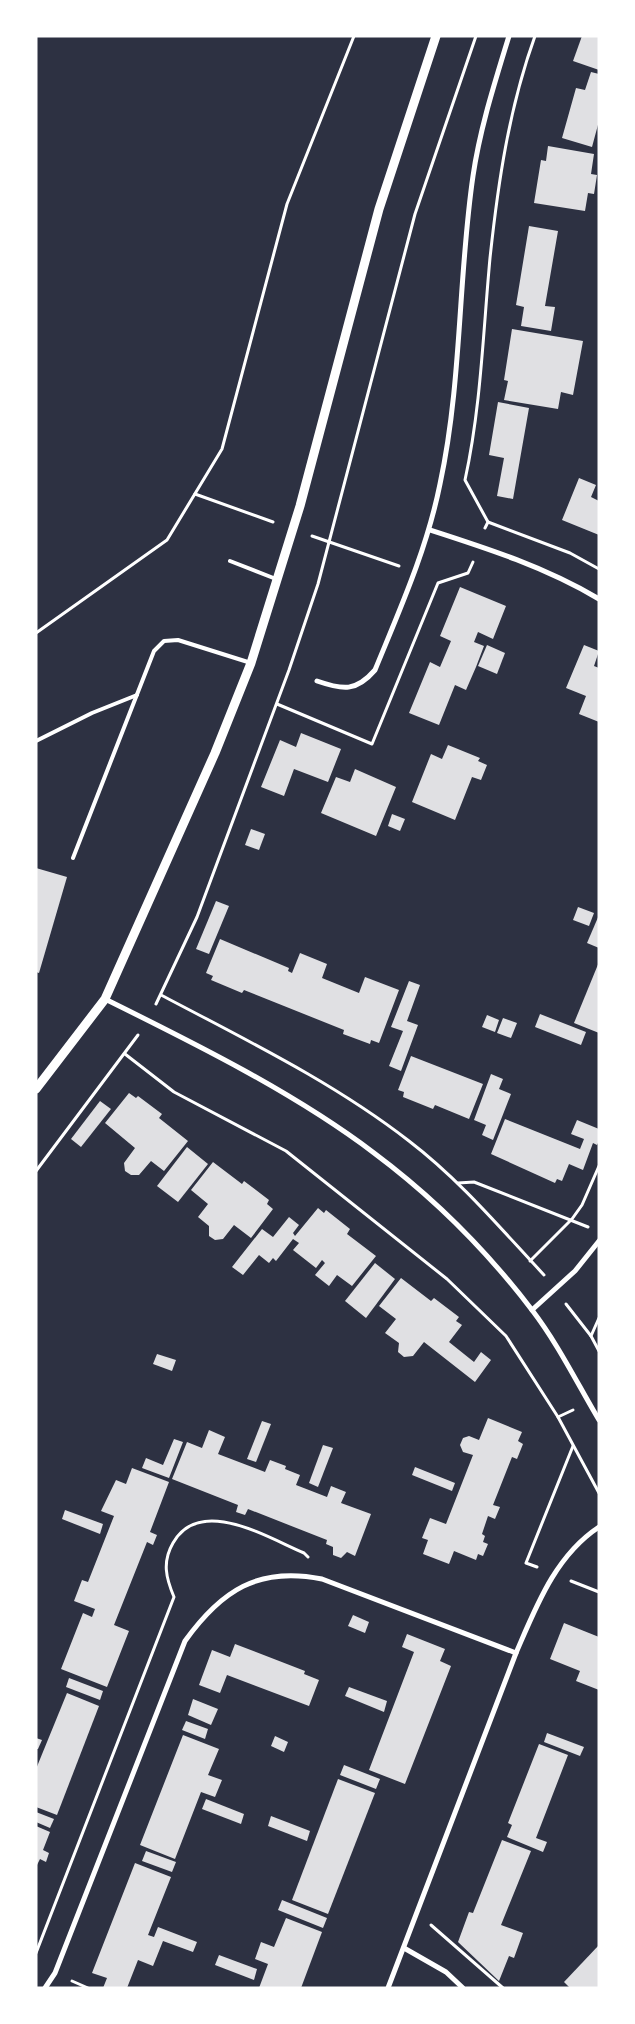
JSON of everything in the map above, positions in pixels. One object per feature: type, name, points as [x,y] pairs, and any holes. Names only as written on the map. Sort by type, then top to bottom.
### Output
[{"type":"street","points":[[36,1089],[105,999],[216,753],[251,663],[292,529],[379,209],[436,36]]},
{"type":"street","points":[[316,681],[334,687],[348,688],[364,682],[376,670],[430,530],[441,483],[455,390],[474,174],[484,122],[509,36]]},
{"type":"street","points":[[430,530],[534,565],[599,599]]},
{"type":"street","points":[[105,999],[293,1099],[374,1153],[446,1214],[491,1260],[532,1310],[566,1362],[599,1420]]},
{"type":"street","points":[[532,1310],[575,1271],[599,1242]]},
{"type":"street","points":[[388,1988],[516,1653],[553,1574],[572,1551],[599,1527]]},
{"type":"street","points":[[45,1988],[55,1973],[185,1641],[202,1617],[224,1598],[245,1585],[267,1578],[286,1574],[304,1575],[322,1579],[516,1653]]},
{"type":"street","points":[[404,1948],[446,1972],[463,1988]]},
{"type":"lane","points":[[230,561],[276,579]]},
{"type":"lane","points":[[73,858],[154,651],[164,641],[178,640],[251,663]]},
{"type":"lane","points":[[37,742],[92,713],[137,695]]},
{"type":"path","points":[[36,633],[167,540],[222,449],[287,204],[354,36]]},
{"type":"path","points":[[195,494],[415,571],[438,582]]},
{"type":"path","points":[[488,522],[570,553],[599,569]]},
{"type":"path","points":[[125,1054],[174,1092],[286,1150],[447,1279],[506,1336],[537,1382],[599,1493]]},
{"type":"path","points":[[530,1261],[572,1219],[582,1205],[599,1166]]},
{"type":"path","points":[[457,1183],[474,1182],[572,1219],[590,1228]]},
{"type":"path","points":[[591,1336],[599,1318]]},
{"type":"path","points":[[573,1445],[526,1563],[599,1592]]},
{"type":"path","points":[[416,1915],[443,1934],[503,1988]]},
{"type":"building","points":[[582,36],[599,36],[599,70],[573,61]]},
{"type":"building","points":[[591,72],[599,74],[599,121],[592,147],[562,138],[576,88],[585,90]]},
{"type":"building","points":[[548,146],[594,154],[591,174],[597,175],[594,194],[588,193],[585,211],[534,203],[541,160],[546,161]]},
{"type":"building","points":[[529,226],[558,231],[545,306],[555,307],[551,331],[521,326],[524,307],[516,305]]},
{"type":"building","points":[[512,329],[583,341],[573,395],[561,392],[558,409],[504,400],[508,381],[504,380]]},
{"type":"building","points":[[498,402],[529,408],[513,499],[497,496],[504,458],[489,455]]},
{"type":"building","points":[[579,478],[596,485],[591,497],[599,501],[599,535],[562,520]]},
{"type":"building","points":[[460,587],[506,606],[493,639],[478,632],[474,642],[484,646],[476,667],[466,690],[455,685],[439,725],[409,713],[430,662],[440,667],[451,641],[440,636]]},
{"type":"building","points":[[487,645],[505,653],[497,674],[478,666]]},
{"type":"building","points":[[584,645],[599,651],[594,666],[599,668],[599,722],[579,714],[586,696],[566,688]]},
{"type":"building","points":[[301,733],[341,749],[328,782],[294,769],[284,796],[261,787],[280,740],[296,747]]},
{"type":"building","points":[[448,745],[480,758],[478,761],[487,765],[481,780],[472,777],[455,820],[412,802],[431,754],[442,759]]},
{"type":"building","points":[[355,769],[396,787],[376,836],[321,813],[336,777],[350,782]]},
{"type":"building","points":[[392,814],[405,819],[400,831],[388,826]]},
{"type":"building","points":[[251,829],[265,834],[259,850],[245,845]]},
{"type":"building","points":[[36,868],[67,877],[39,973],[36,972]]},
{"type":"building","points":[[216,901],[229,906],[209,954],[196,949]]},
{"type":"building","points":[[578,907],[594,913],[589,926],[573,920]]},
{"type":"building","points":[[599,915],[599,948],[587,943]]},
{"type":"building","points":[[220,939],[289,968],[288,971],[292,973],[300,953],[327,964],[322,978],[359,993],[365,977],[399,990],[379,1043],[371,1040],[370,1044],[343,1034],[344,1030],[244,990],[242,993],[211,980],[213,976],[206,973]]},
{"type":"building","points":[[599,962],[599,1033],[574,1023]]},
{"type":"building","points":[[409,981],[420,985],[407,1021],[418,1025],[401,1071],[389,1066],[403,1031],[391,1027]]},
{"type":"building","points":[[540,1014],[586,1032],[581,1045],[535,1027]]},
{"type":"building","points":[[487,1015],[499,1020],[495,1032],[482,1027]]},
{"type":"building","points":[[503,1018],[517,1023],[511,1038],[497,1033]]},
{"type":"building","points":[[411,1056],[483,1084],[469,1119],[435,1105],[433,1109],[403,1097],[404,1092],[398,1090]]},
{"type":"building","points":[[491,1074],[503,1079],[499,1089],[511,1094],[493,1140],[482,1135],[486,1125],[474,1120]]},
{"type":"building","points":[[129,1093],[136,1098],[138,1096],[162,1114],[159,1118],[188,1141],[164,1171],[151,1161],[139,1175],[131,1175],[125,1171],[124,1163],[135,1148],[105,1123]]},
{"type":"building","points":[[100,1101],[111,1109],[81,1147],[71,1139]]},
{"type":"building","points":[[505,1119],[580,1149],[584,1139],[571,1134],[577,1120],[599,1129],[599,1141],[597,1145],[593,1143],[583,1170],[569,1164],[562,1181],[557,1179],[555,1183],[491,1154]]},
{"type":"building","points":[[187,1147],[208,1164],[178,1202],[157,1186]]},
{"type":"building","points":[[213,1162],[242,1184],[244,1181],[269,1200],[267,1204],[273,1209],[251,1238],[234,1225],[223,1239],[215,1240],[209,1236],[209,1226],[198,1217],[208,1204],[191,1190]]},
{"type":"building","points":[[318,1208],[324,1213],[326,1210],[350,1229],[347,1234],[376,1256],[352,1286],[337,1275],[329,1286],[315,1275],[325,1263],[322,1260],[316,1268],[293,1250],[299,1243],[293,1239],[276,1261],[273,1258],[269,1263],[259,1255],[243,1275],[232,1267],[262,1229],[273,1237],[289,1217],[299,1225],[293,1233],[295,1236]]},
{"type":"building","points":[[375,1263],[395,1279],[366,1318],[345,1301]]},
{"type":"building","points":[[401,1278],[431,1301],[434,1298],[459,1317],[456,1321],[462,1325],[449,1342],[474,1362],[481,1352],[491,1360],[475,1382],[424,1342],[413,1356],[404,1357],[398,1352],[399,1343],[385,1333],[396,1319],[379,1306]]},
{"type":"building","points":[[157,1354],[176,1360],[172,1371],[153,1364]]},
{"type":"building","points":[[488,1418],[522,1432],[518,1441],[523,1444],[517,1459],[512,1457],[493,1505],[500,1507],[495,1519],[488,1516],[482,1534],[485,1536],[483,1542],[488,1544],[483,1556],[478,1554],[476,1560],[454,1551],[449,1564],[423,1554],[428,1540],[422,1538],[430,1518],[446,1524],[473,1455],[463,1452],[460,1445],[463,1438],[469,1436],[479,1440]]},
{"type":"building","points":[[262,1421],[271,1424],[256,1462],[247,1459]]},
{"type":"building","points":[[209,1430],[225,1437],[218,1454],[265,1472],[270,1460],[286,1466],[285,1469],[300,1475],[296,1485],[327,1497],[331,1486],[346,1492],[341,1503],[371,1514],[355,1556],[347,1552],[341,1558],[333,1555],[333,1547],[326,1544],[327,1540],[248,1509],[245,1515],[236,1512],[238,1505],[172,1479],[187,1442],[202,1448]]},
{"type":"building","points":[[174,1439],[183,1442],[169,1478],[142,1468],[146,1458],[163,1465]]},
{"type":"building","points":[[323,1445],[333,1448],[318,1487],[309,1483]]},
{"type":"building","points":[[415,1467],[455,1483],[452,1491],[412,1475]]},
{"type":"building","points":[[132,1468],[169,1482],[150,1532],[157,1535],[153,1545],[147,1542],[114,1625],[129,1631],[107,1687],[61,1669],[83,1613],[92,1617],[95,1609],[74,1601],[82,1580],[88,1582],[114,1516],[101,1511],[116,1480],[126,1484]]},
{"type":"building","points":[[65,1510],[103,1524],[100,1534],[62,1519]]},
{"type":"building","points":[[353,1615],[369,1622],[365,1633],[348,1626]]},
{"type":"building","points":[[564,1623],[599,1637],[599,1690],[576,1681],[580,1671],[550,1659]]},
{"type":"building","points":[[407,1634],[445,1649],[440,1661],[451,1666],[405,1784],[369,1770],[414,1652],[402,1647]]},
{"type":"building","points":[[235,1644],[305,1671],[304,1674],[319,1680],[309,1706],[227,1675],[220,1693],[199,1685],[212,1650],[230,1657]]},
{"type":"building","points":[[69,1678],[103,1691],[100,1700],[66,1687]]},
{"type":"building","points":[[349,1687],[387,1701],[384,1712],[345,1696]]},
{"type":"building","points":[[67,1693],[99,1706],[57,1815],[36,1807],[36,1769]]},
{"type":"building","points":[[193,1699],[218,1709],[211,1725],[188,1715]]},
{"type":"building","points":[[186,1721],[208,1729],[205,1739],[182,1730]]},
{"type":"building","points":[[547,1733],[584,1747],[580,1756],[544,1742]]},
{"type":"building","points":[[183,1735],[219,1749],[208,1775],[222,1780],[215,1797],[201,1792],[175,1859],[140,1845]]},
{"type":"building","points":[[275,1736],[288,1742],[284,1752],[271,1746]]},
{"type":"building","points":[[36,1738],[42,1740],[38,1749],[36,1749]]},
{"type":"building","points":[[539,1744],[568,1755],[536,1838],[547,1842],[543,1852],[507,1837],[512,1825],[508,1823]]},
{"type":"building","points":[[344,1765],[380,1779],[376,1789],[340,1775]]},
{"type":"building","points":[[338,1779],[375,1793],[328,1914],[292,1900]]},
{"type":"building","points":[[206,1799],[244,1814],[241,1824],[202,1809]]},
{"type":"building","points":[[36,1812],[54,1819],[50,1828],[36,1822]]},
{"type":"building","points":[[271,1816],[310,1831],[307,1841],[268,1826]]},
{"type":"building","points":[[36,1826],[50,1832],[43,1850],[49,1853],[46,1862],[40,1859],[36,1867]]},
{"type":"building","points":[[502,1840],[531,1851],[501,1925],[523,1933],[514,1958],[509,1956],[499,1981],[458,1942],[469,1912],[473,1913]]},
{"type":"building","points":[[146,1851],[176,1862],[172,1872],[142,1861]]},
{"type":"building","points":[[135,1863],[171,1877],[148,1935],[154,1937],[158,1927],[197,1942],[193,1952],[163,1941],[153,1966],[138,1960],[127,1988],[103,1988],[107,1978],[92,1973]]},
{"type":"building","points":[[282,1900],[327,1918],[323,1928],[278,1910]]},
{"type":"building","points":[[286,1918],[322,1932],[301,1988],[259,1988],[268,1964],[255,1959],[261,1942],[274,1947]]},
{"type":"building","points":[[599,1945],[599,1988],[570,1988],[564,1982]]},
{"type":"building","points":[[219,1955],[257,1969],[254,1980],[215,1965]]}]
